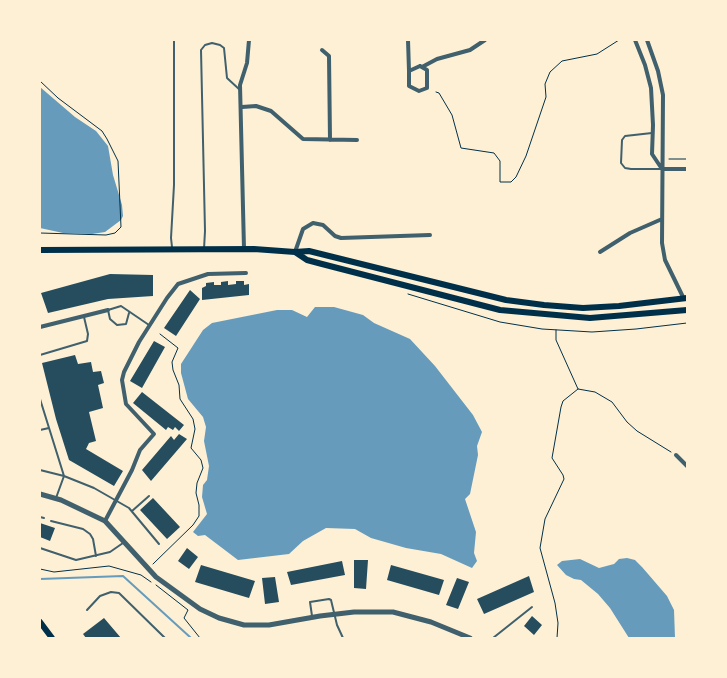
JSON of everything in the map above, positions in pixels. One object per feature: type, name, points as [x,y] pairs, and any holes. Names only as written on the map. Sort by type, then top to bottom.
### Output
[{"type":"main road","points":[[40,250],[244,249],[295,252],[309,251],[327,254],[506,300],[544,305],[583,308],[619,306],[686,298]]},
{"type":"main road","points":[[295,252],[307,260],[314,262],[500,310],[590,318],[687,310]]},
{"type":"main road","points":[[40,622],[52,638]]},
{"type":"street","points":[[244,249],[242,107],[240,85],[247,63],[249,40]]},
{"type":"street","points":[[408,40],[409,86],[415,91],[427,88],[427,70],[422,67]]},
{"type":"street","points":[[409,71],[416,67],[422,67],[437,59],[470,50],[485,40]]},
{"type":"street","points":[[635,40],[639,47],[649,78],[653,100],[652,154],[662,169]]},
{"type":"street","points":[[647,40],[658,71],[663,95],[662,243],[665,260],[686,298]]},
{"type":"street","points":[[322,50],[328,56],[330,140]]},
{"type":"street","points":[[242,107],[256,106],[271,111],[303,139],[357,140]]},
{"type":"street","points":[[662,169],[687,170]]},
{"type":"street","points":[[600,252],[630,233],[662,219]]},
{"type":"street","points":[[295,252],[303,229],[313,223],[323,225],[335,236],[341,238],[430,235]]},
{"type":"street","points":[[105,522],[115,500],[132,470],[140,450],[154,434],[126,404],[122,380],[124,372],[149,325],[178,284],[208,274],[246,273]]},
{"type":"street","points":[[40,325],[108,310]]},
{"type":"street","points":[[676,455],[687,466]]},
{"type":"street","points":[[40,494],[56,498],[105,522],[156,577],[200,609],[219,618],[244,625],[258,626],[354,612],[393,612],[431,622],[470,638]]},
{"type":"lane","points":[[173,250],[171,238],[174,185],[174,40]]},
{"type":"lane","points":[[203,250],[205,230],[201,50],[205,45],[212,43],[224,48],[227,78],[241,92]]},
{"type":"lane","points":[[653,133],[625,136],[622,140],[621,163],[625,168],[631,169],[662,169]]},
{"type":"lane","points":[[129,313],[126,324],[117,325],[110,318],[108,310],[120,306],[149,325]]},
{"type":"lane","points":[[40,355],[87,340],[88,334],[84,316]]},
{"type":"lane","points":[[40,399],[64,476],[56,498]]},
{"type":"lane","points":[[40,430],[49,428]]},
{"type":"lane","points":[[40,470],[64,476],[94,488],[115,500],[132,512],[158,544]]},
{"type":"lane","points":[[132,512],[150,496]]},
{"type":"lane","points":[[40,517],[44,518]]},
{"type":"lane","points":[[52,521],[83,529],[90,534],[93,539],[96,556]]},
{"type":"lane","points":[[40,548],[76,560],[110,552],[124,542]]},
{"type":"lane","points":[[87,610],[100,596],[111,592],[119,593],[165,638]]},
{"type":"lane","points":[[312,617],[310,602],[329,599],[333,602],[340,634],[343,638]]},
{"type":"lane","points":[[493,638],[532,607]]},
{"type":"path","points":[[436,92],[439,93],[452,115],[461,148],[494,153],[500,161],[500,182],[511,182],[516,177],[526,156],[546,97],[545,84],[550,72],[562,61],[597,54],[618,40]]},
{"type":"path","points":[[40,80],[58,98],[102,131],[107,138],[118,162],[121,227],[115,233],[106,235],[40,233]]},
{"type":"path","points":[[669,158],[687,159]]},
{"type":"path","points":[[556,330],[556,340],[578,388]]},
{"type":"path","points":[[141,575],[193,525],[199,516],[199,505],[196,492],[197,483],[203,468],[201,460],[191,448],[194,429],[193,419],[180,399],[179,385],[173,370],[172,362],[178,348],[160,334]]},
{"type":"path","points":[[578,388],[596,392],[612,402],[627,422],[637,431],[676,455]]},
{"type":"path","points":[[557,638],[558,623],[556,603],[540,548],[545,519],[564,479],[563,474],[552,458],[561,407],[563,401],[578,388]]},
{"type":"path","points":[[40,569],[54,572],[108,566],[141,575],[188,610],[184,618],[200,638]]},
{"type":"water","points":[[40,87],[75,117],[96,131],[108,146],[113,175],[122,205],[123,216],[121,220],[105,232],[92,234],[63,233],[40,228]]},
{"type":"water","points":[[315,307],[334,307],[363,315],[374,323],[410,339],[435,366],[473,415],[482,432],[477,446],[478,455],[470,494],[465,499],[476,532],[474,553],[477,561],[472,568],[441,554],[406,548],[371,538],[355,529],[326,528],[303,541],[289,554],[238,560],[205,535],[198,536],[193,532],[207,514],[202,497],[203,485],[207,480],[209,466],[204,441],[206,427],[203,417],[188,399],[181,373],[181,364],[203,330],[212,323],[277,310],[292,310],[307,317]]},
{"type":"water","points":[[627,558],[635,560],[667,596],[674,610],[675,638],[629,638],[610,608],[598,594],[581,580],[574,579],[566,575],[557,565],[562,561],[580,559],[599,568],[614,564],[619,559]]},
{"type":"building","points":[[110,274],[153,275],[153,296],[108,299],[48,313],[41,293]]},
{"type":"building","points":[[228,281],[228,285],[236,284],[236,281],[244,281],[244,285],[249,284],[249,295],[202,300],[202,288],[206,286],[206,283],[214,282],[214,285],[221,285],[221,282]]},
{"type":"building","points":[[190,290],[200,299],[176,336],[164,328]]},
{"type":"building","points":[[154,341],[165,347],[142,388],[130,381]]},
{"type":"building","points":[[75,355],[78,364],[91,362],[93,372],[101,371],[104,383],[98,385],[103,408],[89,412],[96,441],[89,443],[86,449],[123,471],[114,486],[69,460],[56,419],[42,363]]},
{"type":"building","points":[[142,392],[184,425],[179,431],[175,427],[173,430],[168,427],[166,430],[133,403]]},
{"type":"building","points":[[179,434],[187,439],[151,481],[142,470],[171,436],[174,440]]},
{"type":"building","points":[[153,498],[180,527],[167,539],[140,510]]},
{"type":"building","points":[[40,523],[55,528],[50,541],[40,537]]},
{"type":"building","points":[[187,548],[198,557],[189,569],[178,561]]},
{"type":"building","points":[[354,560],[368,560],[366,589],[354,588]]},
{"type":"building","points":[[342,561],[345,575],[291,585],[287,572]]},
{"type":"building","points":[[201,565],[255,581],[249,598],[195,582]]},
{"type":"building","points":[[391,565],[444,580],[439,595],[387,580]]},
{"type":"building","points":[[529,576],[534,592],[484,614],[477,599]]},
{"type":"building","points":[[275,577],[279,602],[265,604],[262,578]]},
{"type":"building","points":[[457,578],[469,582],[458,609],[446,605]]},
{"type":"building","points":[[532,616],[542,625],[534,635],[524,626]]},
{"type":"building","points":[[104,618],[121,638],[86,638],[83,634]]},
{"type":"waterway","points":[[40,579],[123,576],[191,638]]}]
